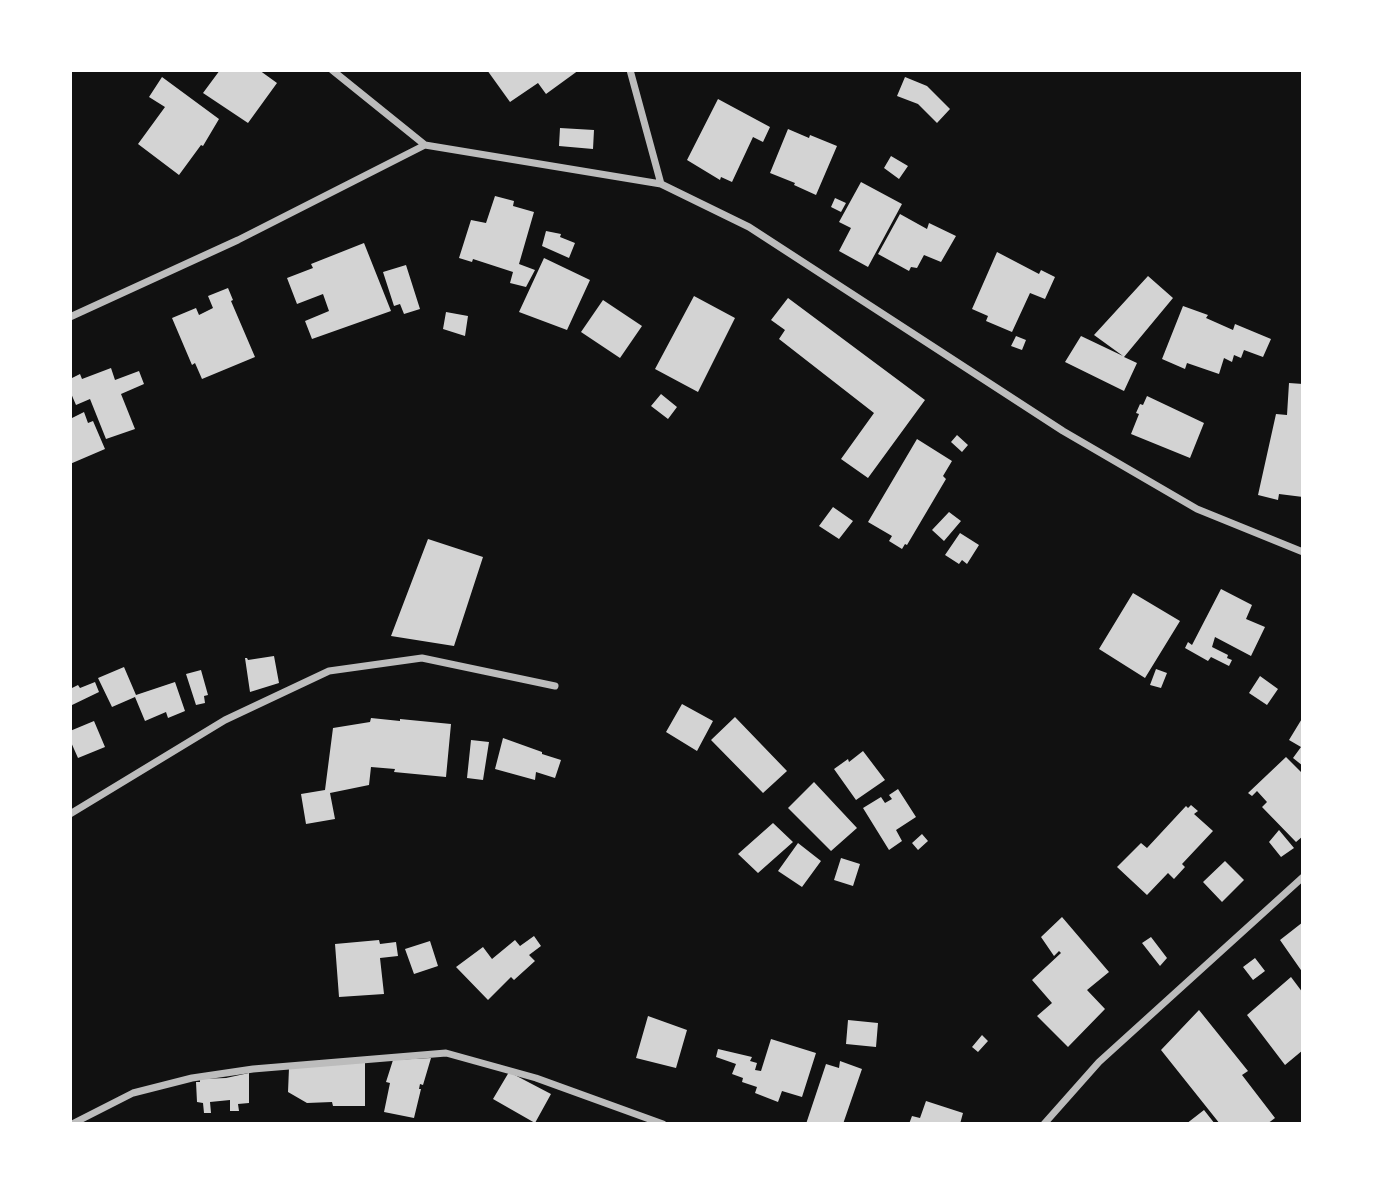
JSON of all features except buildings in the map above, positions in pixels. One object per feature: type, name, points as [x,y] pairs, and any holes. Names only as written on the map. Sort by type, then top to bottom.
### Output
[{"type":"street","points":[[332,70],[425,145],[661,184],[749,228],[1063,432],[1197,509],[1303,552]]},
{"type":"street","points":[[630,70],[661,184]]},
{"type":"street","points":[[70,317],[238,240],[425,145]]},
{"type":"street","points":[[70,814],[225,720],[329,671],[422,658],[555,686]]},
{"type":"street","points":[[1044,1124],[1099,1062],[1303,877]]},
{"type":"street","points":[[72,1124],[133,1093],[192,1078],[253,1069],[446,1054],[537,1077],[663,1124]]}]
